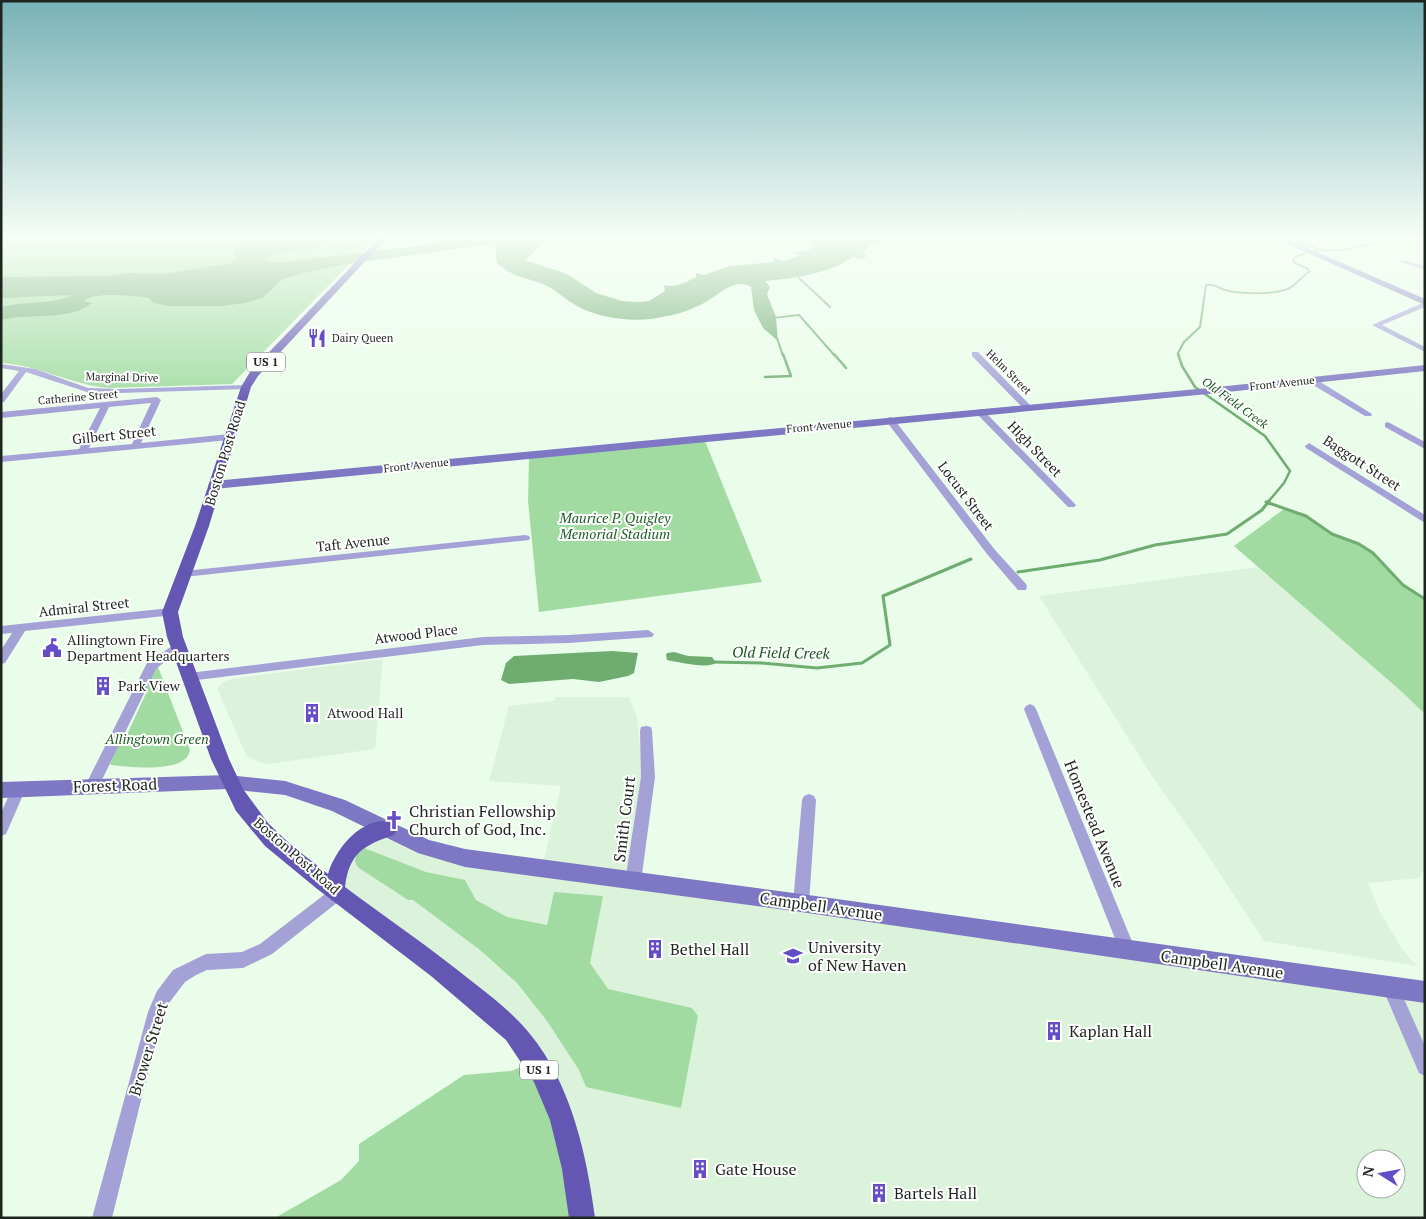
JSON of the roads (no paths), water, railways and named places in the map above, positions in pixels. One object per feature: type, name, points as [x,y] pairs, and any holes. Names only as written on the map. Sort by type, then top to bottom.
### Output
[{"type":"main road","name":"Boston Post Road","points":[[329,296],[254,374],[246,386],[202,526],[170,612],[178,646],[228,782],[252,817],[273,840],[336,892],[442,970],[514,1033],[535,1062],[560,1115],[570,1144],[579,1188],[582,1218]]},
{"type":"main road","points":[[336,892],[337,871],[348,851],[367,835],[387,829]]},
{"type":"street","points":[[1409,296],[1425,303]]},
{"type":"street","points":[[1425,303],[1376,325],[1425,350]]},
{"type":"street","name":"Helm Street","points":[[976,354],[1027,407]]},
{"type":"street","name":"Marginal Drive","points":[[1,366],[24,370],[87,390],[119,391],[246,386]]},
{"type":"street","name":"Front Avenue","points":[[214,485],[1202,392],[1425,368]]},
{"type":"street","points":[[1,400],[24,370]]},
{"type":"street","points":[[1311,380],[1368,414]]},
{"type":"street","name":"Catherine Street","points":[[1,415],[157,400],[135,446]]},
{"type":"street","points":[[82,452],[106,405]]},
{"type":"street","name":"High Street","points":[[980,412],[1071,505]]},
{"type":"street","name":"Locust Street","points":[[890,420],[991,552],[1022,587]]},
{"type":"street","points":[[1388,425],[1425,446]]},
{"type":"street","name":"Gilbert Street","points":[[1,459],[229,437]]},
{"type":"street","name":"Baggott Street","points":[[1309,446],[1425,520]]},
{"type":"street","name":"Taft Avenue","points":[[184,574],[525,538]]},
{"type":"street","name":"Admiral Street","points":[[1,630],[170,612]]},
{"type":"street","points":[[1,660],[21,628]]},
{"type":"street","name":"Atwood Place","points":[[189,677],[483,640],[570,639],[648,634]]},
{"type":"street","points":[[92,786],[151,666],[178,646]]},
{"type":"street","name":"Homestead Avenue","points":[[1030,709],[1128,952]]},
{"type":"street","name":"Smith Court","points":[[633,882],[648,777],[646,731]]},
{"type":"street","name":"Forest Road","points":[[10,789],[228,782]]},
{"type":"street","name":"Campbell Avenue","points":[[228,782],[285,788],[315,797],[354,812],[425,847],[451,855],[633,882],[801,903],[1128,952],[1425,992]]},
{"type":"street","points":[[1,830],[10,789]]},
{"type":"street","points":[[801,903],[809,800]]},
{"type":"street","name":"Brower Street","points":[[102,1218],[137,1080],[156,1012],[163,997],[179,976],[190,969],[206,962],[243,960],[266,949],[336,892]]},
{"type":"street","points":[[1390,987],[1425,1067]]},
{"type":"waterway","points":[[818,296],[830,307]]},
{"type":"waterway","name":"Old Field Creek","points":[[1179,356],[1178,353],[1184,342],[1200,327],[1204,296]]},
{"type":"waterway","points":[[773,318],[799,315],[835,356]]},
{"type":"waterway","points":[[777,338],[783,356]]},
{"type":"waterway","points":[[765,377],[791,376],[783,354]]},
{"type":"waterway","points":[[834,354],[846,368]]},
{"type":"waterway","name":"Old Field Creek","points":[[1178,354],[1182,366],[1195,387],[1265,436],[1290,471],[1284,483],[1268,502]]},
{"type":"waterway","name":"Old Field Creek","points":[[1018,572],[1100,560],[1155,545],[1227,534],[1262,510],[1268,503]]},
{"type":"waterway","points":[[1268,503],[1306,516],[1332,534],[1359,544],[1373,553],[1403,585],[1425,599]]},
{"type":"waterway","name":"Old Field Creek","points":[[713,662],[762,663],[817,668],[862,663],[890,645],[883,596],[971,559]]},
{"type":"place","name":"Dairy Queen","points":[[317,338]]},
{"type":"place","name":"Allingtown Fire Department Headquarters","points":[[52,648]]},
{"type":"place","name":"Park View","points":[[103,686]]},
{"type":"place","name":"Atwood Hall","points":[[312,713]]},
{"type":"place","name":"Christian Fellowship Church of God, Inc.","points":[[394,820]]},
{"type":"place","name":"Bethel Hall","points":[[655,949]]},
{"type":"place","name":"University of New Haven","points":[[793,956]]},
{"type":"place","name":"Kaplan Hall","points":[[1054,1031]]},
{"type":"place","name":"Gate House","points":[[700,1169]]},
{"type":"place","name":"Bartels Hall","points":[[879,1193]]},
{"type":"park label","name":"Maurice P. Quigley Memorial Stadium","points":[[615,526]]},
{"type":"park label","name":"Allingtown Green","points":[[157,739]]}]
